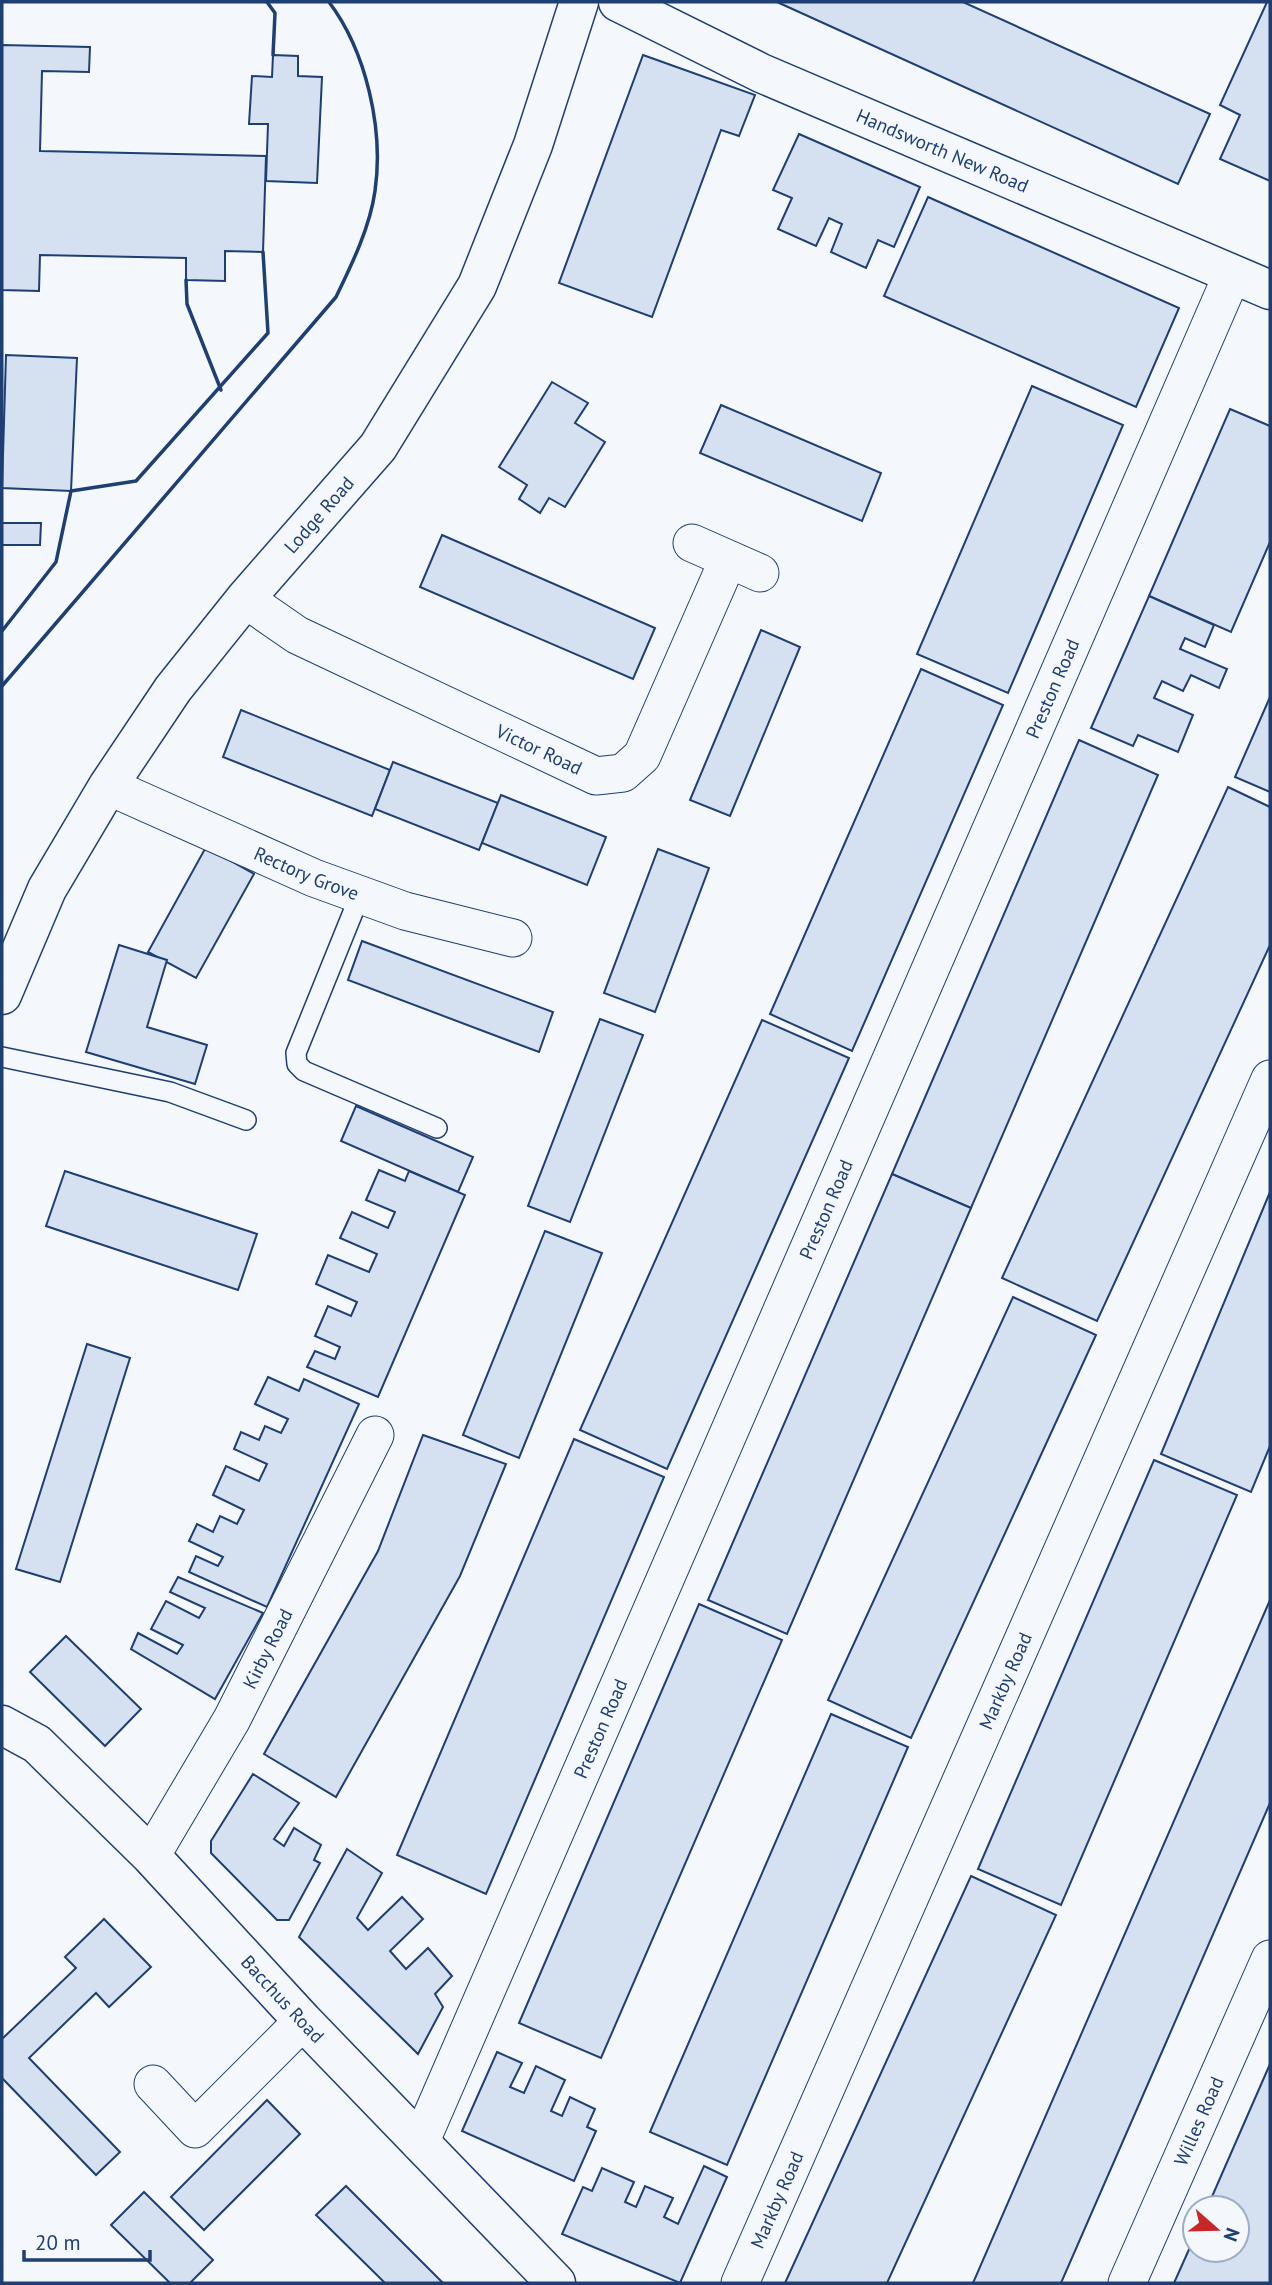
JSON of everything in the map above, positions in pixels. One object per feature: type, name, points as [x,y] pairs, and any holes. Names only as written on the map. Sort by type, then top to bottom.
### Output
[{"type":"street","name":"Lodge Road","points":[[2,995],[47,889],[108,786],[173,689],[245,599],[378,447],[477,286],[533,145],[579,2]]},
{"type":"street","name":"Handsworth New Road","points":[[618,2],[761,73],[1270,290]]},
{"type":"street","name":"Preston Road","points":[[420,2143],[1232,275]]},
{"type":"street","name":"Victor Road","points":[[245,599],[297,635],[596,776],[623,773],[642,757],[744,566],[692,543]]},
{"type":"street","name":"Rectory Grove","points":[[108,786],[314,878],[405,911],[513,938]]},
{"type":"street","name":"Markby Road","points":[[740,2283],[1270,1079]]},
{"type":"street","name":"Kirby Road","points":[[151,1856],[232,1719],[375,1435]]},
{"type":"street","name":"Bacchus Road","points":[[2,1725],[37,1744],[151,1856],[303,2021],[556,2283]]},
{"type":"street","name":"Willes Road","points":[[1127,2283],[1270,1959]]},
{"type":"street","points":[[153,2084],[195,2129],[303,2021]]},
{"type":"lane","points":[[360,895],[296,1052],[297,1064],[304,1071],[437,1128]]},
{"type":"lane","points":[[2,1057],[170,1093],[246,1120]]},
{"type":"building","points":[[777,2],[963,2],[1210,114],[1178,184]]},
{"type":"building","points":[[1267,2],[1270,2],[1270,181],[1220,159],[1240,115],[1220,105]]},
{"type":"building","points":[[2,45],[90,47],[89,72],[42,71],[40,151],[266,156],[263,252],[225,251],[225,281],[186,280],[186,258],[40,255],[39,291],[2,290]]},
{"type":"building","points":[[273,55],[298,56],[298,76],[322,77],[317,183],[266,181],[268,124],[249,124],[252,76],[272,77]]},
{"type":"building","points":[[643,55],[755,95],[739,136],[721,130],[652,317],[559,283]]},
{"type":"building","points":[[799,134],[920,187],[894,247],[878,240],[866,268],[831,252],[842,224],[829,218],[816,246],[778,229],[792,198],[773,190]]},
{"type":"building","points":[[928,197],[1179,308],[1136,407],[884,296]]},
{"type":"building","points":[[6,355],[77,358],[71,491],[2,488]]},
{"type":"building","points":[[552,382],[588,403],[575,423],[605,442],[565,507],[549,498],[540,513],[519,499],[527,485],[499,467]]},
{"type":"building","points":[[1032,386],[1123,425],[1008,693],[917,654]]},
{"type":"building","points":[[721,405],[881,473],[862,521],[700,453]]},
{"type":"building","points":[[1230,409],[1270,426],[1270,542],[1231,632],[1149,596]]},
{"type":"building","points":[[2,523],[41,523],[40,545],[2,545]]},
{"type":"building","points":[[442,535],[655,628],[633,679],[420,587]]},
{"type":"building","points":[[1149,596],[1214,625],[1205,647],[1185,638],[1180,649],[1227,669],[1219,688],[1191,675],[1183,691],[1162,681],[1154,698],[1193,715],[1178,752],[1138,735],[1133,746],[1091,728]]},
{"type":"building","points":[[761,630],[800,647],[730,816],[690,800]]},
{"type":"building","points":[[921,669],[1003,705],[852,1051],[770,1014]]},
{"type":"building","points":[[1270,697],[1270,792],[1235,777]]},
{"type":"building","points":[[241,710],[390,770],[372,816],[223,757]]},
{"type":"building","points":[[1079,740],[1158,775],[971,1208],[892,1174]]},
{"type":"building","points":[[393,762],[498,803],[479,850],[375,809]]},
{"type":"building","points":[[1228,787],[1270,807],[1270,945],[1097,1321],[1002,1278]]},
{"type":"building","points":[[501,795],[606,837],[587,885],[482,843]]},
{"type":"building","points":[[206,847],[254,874],[196,978],[148,952]]},
{"type":"building","points":[[658,849],[709,868],[655,1012],[604,993]]},
{"type":"building","points":[[362,941],[553,1012],[539,1052],[348,980]]},
{"type":"building","points":[[119,945],[167,960],[147,1027],[207,1045],[195,1084],[86,1052]]},
{"type":"building","points":[[600,1019],[643,1035],[570,1222],[528,1206]]},
{"type":"building","points":[[762,1020],[849,1058],[667,1469],[580,1430]]},
{"type":"building","points":[[356,1106],[473,1157],[458,1192],[341,1141]]},
{"type":"building","points":[[379,1170],[405,1181],[409,1171],[465,1195],[378,1397],[307,1367],[315,1351],[335,1359],[340,1347],[315,1336],[328,1306],[351,1316],[357,1302],[316,1284],[328,1255],[369,1272],[377,1254],[340,1238],[352,1212],[388,1228],[395,1212],[366,1200]]},
{"type":"building","points":[[65,1171],[257,1234],[238,1290],[46,1226]]},
{"type":"building","points":[[892,1174],[971,1208],[787,1634],[708,1600]]},
{"type":"building","points":[[1270,1192],[1270,1446],[1251,1492],[1161,1454]]},
{"type":"building","points":[[545,1231],[602,1253],[519,1458],[463,1435]]},
{"type":"building","points":[[1013,1297],[1096,1335],[911,1738],[828,1700]]},
{"type":"building","points":[[87,1344],[130,1358],[60,1582],[16,1569]]},
{"type":"building","points":[[268,1377],[299,1391],[304,1379],[359,1404],[267,1607],[189,1572],[196,1556],[218,1566],[223,1557],[189,1541],[197,1524],[213,1532],[220,1516],[237,1524],[244,1510],[213,1495],[226,1466],[259,1481],[267,1464],[234,1449],[241,1432],[259,1440],[265,1426],[281,1433],[288,1419],[255,1404]]},
{"type":"building","points":[[423,1435],[506,1464],[460,1576],[336,1797],[264,1754],[378,1551]]},
{"type":"building","points":[[574,1439],[664,1477],[486,1894],[397,1855]]},
{"type":"building","points":[[1154,1460],[1237,1495],[1061,1905],[978,1869]]},
{"type":"building","points":[[178,1577],[263,1613],[215,1699],[131,1649],[138,1633],[177,1654],[183,1645],[151,1629],[166,1601],[199,1618],[205,1608],[170,1592]]},
{"type":"building","points":[[1270,1600],[1270,1803],[1168,2038],[1061,2283],[973,2283]]},
{"type":"building","points":[[699,1604],[782,1640],[601,2058],[519,2023]]},
{"type":"building","points":[[66,1636],[141,1709],[105,1746],[30,1672]]},
{"type":"building","points":[[831,1714],[908,1747],[727,2165],[650,2132]]},
{"type":"building","points":[[253,1774],[299,1803],[274,1839],[284,1846],[294,1828],[321,1845],[314,1860],[320,1863],[289,1920],[277,1920],[211,1853],[211,1841]]},
{"type":"building","points":[[347,1849],[382,1873],[357,1918],[368,1930],[402,1897],[423,1919],[390,1951],[406,1969],[428,1948],[452,1976],[435,1994],[443,2007],[418,2054],[299,1937]]},
{"type":"building","points":[[971,1876],[1056,1915],[887,2283],[785,2283]]},
{"type":"building","points":[[104,1919],[151,1967],[109,2007],[96,1993],[29,2058],[120,2152],[96,2175],[2,2078],[2,2039],[76,1968],[65,1957]]},
{"type":"building","points":[[497,2052],[522,2063],[510,2087],[524,2093],[536,2066],[565,2080],[551,2111],[562,2116],[570,2097],[595,2109],[587,2127],[596,2131],[574,2181],[462,2131]]},
{"type":"building","points":[[1270,2064],[1270,2283],[1174,2283],[1182,2264],[1251,2264],[1251,2194],[1213,2194]]},
{"type":"building","points":[[267,2100],[300,2134],[204,2230],[171,2197]]},
{"type":"building","points":[[704,2166],[727,2177],[680,2283],[562,2234],[583,2187],[592,2191],[602,2168],[634,2182],[625,2202],[636,2207],[645,2186],[673,2198],[664,2217],[678,2224]]},
{"type":"building","points":[[346,2186],[443,2283],[385,2283],[316,2215]]},
{"type":"building","points":[[144,2192],[213,2260],[190,2283],[170,2283],[111,2225]]},
{"type":"wall","points":[[267,2],[275,13],[273,55]]},
{"type":"wall","points":[[2,686],[336,297],[360,245],[373,205],[377,142],[362,67],[353,43],[329,2]]},
{"type":"wall","points":[[2,631],[56,562],[71,491],[136,481],[268,333],[263,252]]},
{"type":"wall","points":[[186,280],[187,304],[221,390]]}]
